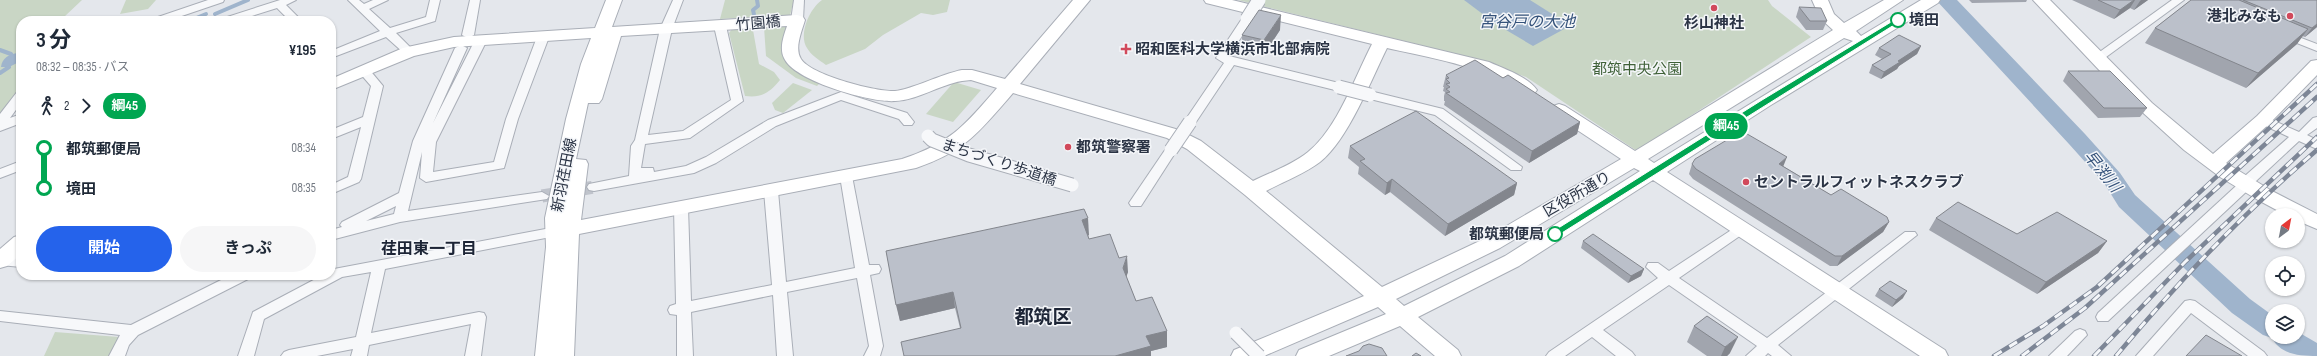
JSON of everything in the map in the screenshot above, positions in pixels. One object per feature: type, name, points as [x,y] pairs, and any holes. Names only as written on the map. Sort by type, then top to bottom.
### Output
[{"type":"street","points":[[171,16],[219,0]]},
{"type":"street","points":[[241,16],[291,0]]},
{"type":"street","points":[[354,0],[409,52]]},
{"type":"street","points":[[363,8],[383,0]]},
{"type":"street","points":[[336,53],[388,32],[431,19],[435,0]]},
{"type":"street","points":[[475,0],[474,37],[430,142],[426,178],[499,165],[512,119],[543,37]]},
{"type":"street","name":"新羽荏田線","points":[[546,356],[563,230],[614,0]]},
{"type":"street","name":"新羽荏田線","points":[[607,32],[627,0]]},
{"type":"street","points":[[669,174],[659,170],[634,174],[637,146],[642,140],[666,29],[678,0]]},
{"type":"street","points":[[799,0],[797,20],[790,46],[791,56],[798,66],[824,78],[894,96],[906,94],[959,75],[972,74],[1173,134],[1194,145],[1252,190],[1379,298],[1396,318],[1434,356]]},
{"type":"street","points":[[336,275],[911,163],[955,144],[971,130],[1011,86],[1082,0]]},
{"type":"street","points":[[1212,0],[1483,66],[1507,76],[1838,290],[1933,355]]},
{"type":"street","points":[[1259,0],[1222,58],[1438,112],[1516,167]]},
{"type":"street","points":[[1820,0],[1828,20],[1863,41]]},
{"type":"street","name":"区役所通り","points":[[1242,356],[1379,298],[1493,243],[1635,159],[1843,30],[1895,0]]},
{"type":"street","points":[[2041,0],[2156,116],[2214,164],[2245,184],[2317,222]]},
{"type":"street","points":[[2098,58],[2180,0]]},
{"type":"street","name":"区役所通り","points":[[1307,356],[1396,318],[1512,261],[1863,41],[1927,3]]},
{"type":"street","points":[[279,4],[291,16]]},
{"type":"street","name":"竹園橋","points":[[336,83],[409,52],[474,37],[543,37],[797,20]]},
{"type":"street","points":[[642,140],[686,135],[737,101],[720,26]]},
{"type":"street","points":[[2274,30],[2317,48]]},
{"type":"street","points":[[1252,190],[1305,162],[1321,150],[1332,134],[1382,41]]},
{"type":"street","points":[[400,217],[407,195],[419,141],[461,48]]},
{"type":"street","points":[[1136,203],[1230,61]]},
{"type":"street","points":[[2214,164],[2263,120],[2317,65]]},
{"type":"street","points":[[336,188],[354,179],[377,86],[364,71]]},
{"type":"street","points":[[594,187],[689,170],[711,160],[772,123],[841,96],[903,116],[908,122]]},
{"type":"street","points":[[0,123],[16,102]]},
{"type":"street","points":[[336,133],[369,119]]},
{"type":"street","points":[[0,126],[16,120]]},
{"type":"street","points":[[2263,120],[2317,145]]},
{"type":"street","points":[[2305,132],[2317,121]]},
{"type":"street","name":"まちづくり歩道橋","points":[[928,136],[932,140],[969,155],[1072,185]]},
{"type":"street","points":[[2251,178],[2294,139]]},
{"type":"street","points":[[0,174],[16,167]]},
{"type":"street","points":[[846,176],[868,270],[876,346],[875,352],[872,356]]},
{"type":"street","points":[[2103,317],[2241,189]]},
{"type":"street","points":[[771,191],[785,356]]},
{"type":"street","points":[[336,231],[407,195]]},
{"type":"street","points":[[336,233],[400,217],[542,196]]},
{"type":"street","points":[[681,207],[679,309],[685,356]]},
{"type":"street","points":[[1554,356],[1742,228]]},
{"type":"street","name":"新羽荏田線","points":[[563,230],[563,356]]},
{"type":"street","points":[[1754,356],[1910,236]]},
{"type":"street","points":[[7,261],[16,249]]},
{"type":"street","points":[[359,356],[379,266]]},
{"type":"street","points":[[1653,267],[1783,356]]},
{"type":"street","points":[[679,309],[868,270]]},
{"type":"street","points":[[117,356],[123,342],[133,331],[233,280]]},
{"type":"street","points":[[246,356],[258,316],[326,280]]},
{"type":"street","points":[[2144,356],[2190,305],[2259,356]]},
{"type":"street","points":[[0,316],[133,331]]},
{"type":"street","points":[[289,356],[479,317],[473,356]]},
{"type":"street","points":[[1396,318],[1450,356]]},
{"type":"street","points":[[1593,330],[1626,356]]},
{"type":"street","points":[[1236,333],[1259,356]]},
{"type":"street","points":[[2057,356],[2080,335]]},
{"type":"green space","points":[[0,0],[82,0],[65,16],[16,16],[16,93],[0,115]]},
{"type":"green space","points":[[126,0],[156,0],[148,9],[120,14]]},
{"type":"green space","points":[[725,0],[794,0],[790,15],[720,19]]},
{"type":"green space","points":[[822,0],[950,0],[947,12],[933,15],[921,13],[883,35],[865,49],[826,65],[809,51],[804,36],[807,22],[813,9]]},
{"type":"green space","name":"都筑中央公園","points":[[1238,0],[1768,0],[1772,6],[1811,37],[1637,151],[1526,77],[1469,57]]},
{"type":"green space","points":[[790,24],[788,61],[799,73],[821,82],[817,86],[796,78],[766,56],[764,27]]},
{"type":"green space","points":[[732,29],[753,30],[759,64],[774,72],[780,80],[765,94],[745,96],[729,33]]},
{"type":"green space","points":[[954,82],[981,90],[953,122],[926,114]]},
{"type":"green space","points":[[793,83],[812,90],[783,113],[775,110],[772,103]]},
{"type":"green space","points":[[55,332],[119,337],[112,356],[44,356]]},
{"type":"water","name":"宮谷戸の大池","points":[[1464,0],[1530,0],[1568,24],[1566,28],[1533,46],[1496,24]]},
{"type":"water","points":[[16,53],[16,64],[9,67],[1,67],[6,57]]},
{"type":"building","points":[[2098,0],[2134,0],[2120,10]]},
{"type":"building","points":[[2191,0],[2239,0],[2308,29],[2258,73],[2155,28]]},
{"type":"building","name":"港北みなも","points":[[2243,0],[2317,0],[2317,24],[2312,28]]},
{"type":"building","points":[[1799,7],[1821,8],[1827,21],[1810,21]]},
{"type":"building","points":[[1259,10],[1281,15],[1264,40],[1242,35]]},
{"type":"building","points":[[1899,35],[1921,46],[1884,72],[1872,65],[1891,54],[1879,48]]},
{"type":"building","points":[[1475,60],[1503,78],[1508,75],[1580,122],[1532,151],[1446,93],[1450,92],[1446,89],[1450,87],[1446,84],[1450,83],[1446,79],[1449,78],[1446,75]]},
{"type":"building","points":[[2068,71],[2110,71],[2147,108],[2104,108]]},
{"type":"building","points":[[1416,111],[1517,183],[1448,224],[1392,179],[1387,183],[1360,161],[1365,159],[1350,146]]},
{"type":"building","points":[[1742,131],[1787,157],[1779,164],[1831,195],[1841,189],[1887,217],[1889,222],[1842,256],[1835,256],[1696,169],[1692,164],[1695,159]]},
{"type":"building","points":[[1958,202],[2017,234],[2057,212],[2107,241],[2046,282],[1936,218]]},
{"type":"building","points":[[1084,209],[1088,218],[1082,220],[1089,239],[1110,234],[1119,258],[1127,256],[1123,268],[1136,301],[1152,297],[1167,331],[1146,336],[1151,346],[1115,356],[904,356],[901,342],[961,328],[953,292],[896,305],[886,251]]},
{"type":"building","points":[[1593,234],[1644,269],[1631,276],[1583,241]]},
{"type":"building","points":[[1890,281],[1907,291],[1896,300],[1879,289]]},
{"type":"building","points":[[1707,316],[1738,337],[1725,347],[1694,326]]},
{"type":"building","points":[[2206,335],[2242,356],[2186,356]]},
{"type":"building","points":[[1369,344],[1382,348],[1387,356],[1346,356],[1359,351],[1363,346]]},
{"type":"building","points":[[1416,353],[1421,356],[1412,356]]},
{"type":"waterway","points":[[215,14],[248,0]]},
{"type":"waterway","points":[[755,19],[753,10],[758,6],[757,0]]},
{"type":"waterway","name":"早渕川","points":[[1946,0],[2077,139],[2112,178],[2127,201],[2176,248],[2241,306],[2265,323]]},
{"type":"waterway","points":[[201,16],[206,14]]},
{"type":"waterway","points":[[0,50],[11,54]]},
{"type":"waterway","points":[[0,73],[9,67]]},
{"type":"waterway","name":"早渕川","points":[[2297,344],[2317,356]]},
{"type":"tunnel","points":[[542,196],[594,187]]},
{"type":"railway","points":[[1994,356],[2043,326],[2097,287],[2317,84]]},
{"type":"railway","points":[[2022,356],[2085,308],[2317,97]]},
{"type":"railway","points":[[2094,356],[2185,262],[2317,137]]},
{"type":"railway","points":[[2116,356],[2163,301],[2237,223],[2317,150]]},
{"type":"bus line","name":"綱45","points":[[1555,234],[1765,101],[1898,20]]},
{"type":"place","name":"杉山神社","points":[[1714,8]]},
{"type":"place","name":"港北みなも","points":[[2290,16]]},
{"type":"place","name":"境田","points":[[1898,20]]},
{"type":"place","name":"昭和医科大学横浜市北部病院","points":[[1126,49]]},
{"type":"place","name":"都筑警察署","points":[[1068,147]]},
{"type":"place","name":"セントラルフィットネスクラブ","points":[[1746,182]]},
{"type":"place","name":"都筑郵便局","points":[[1555,234]]},
{"type":"district","name":"荏田東一丁目","points":[[429,248]]},
{"type":"district","name":"都筑区","points":[[1043,316]]}]
